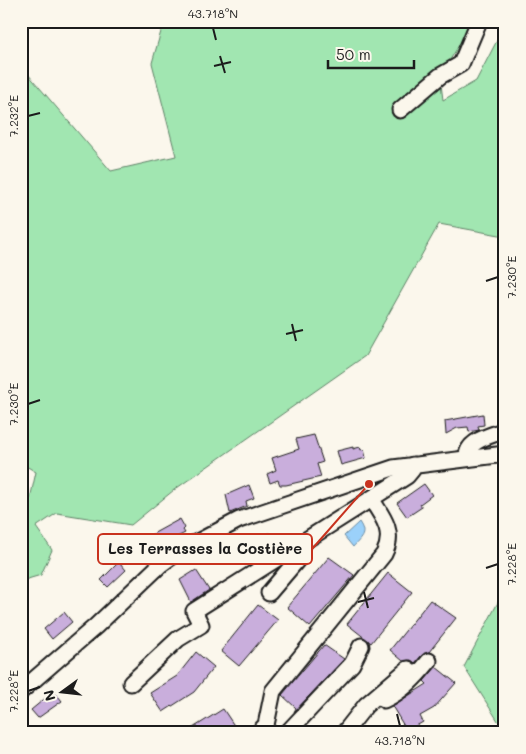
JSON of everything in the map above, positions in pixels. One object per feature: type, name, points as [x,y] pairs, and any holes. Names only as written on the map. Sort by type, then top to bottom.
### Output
[{"type":"street","points":[[400,110],[440,76],[461,64],[479,21]]},
{"type":"street","points":[[467,458],[468,448],[472,444],[505,430]]},
{"type":"street","points":[[21,691],[96,626],[160,565],[175,554],[255,514],[368,476],[413,465],[505,454]]},
{"type":"street","points":[[131,683],[178,639],[201,625],[194,611],[410,474],[413,465]]},
{"type":"street","points":[[258,733],[266,724],[273,691],[384,554],[389,545],[388,527],[371,499]]},
{"type":"street","points":[[269,592],[298,559],[294,548]]},
{"type":"street","points":[[287,733],[352,664],[361,646]]},
{"type":"street","points":[[366,705],[377,703],[395,694],[413,680],[429,661]]},
{"type":"street","points":[[344,733],[366,705],[408,669]]},
{"type":"green space","points":[[164,21],[474,21],[440,76],[443,100],[476,81],[505,25],[505,236],[439,224],[365,356],[174,490],[131,525],[57,513],[36,527],[52,550],[41,575],[21,581],[21,511],[30,499],[36,472],[21,463],[21,66],[111,171],[176,156],[152,63]]},
{"type":"green space","points":[[505,589],[505,732],[464,667]]},
{"type":"water","points":[[359,522],[363,533],[353,547],[344,536]]},
{"type":"building","points":[[483,414],[484,425],[478,426],[479,430],[469,432],[468,427],[457,428],[446,434],[445,421]]},
{"type":"building","points":[[314,435],[323,462],[317,464],[321,477],[286,485],[280,485],[278,480],[270,483],[267,474],[276,470],[272,458],[299,449],[296,439]]},
{"type":"building","points":[[353,447],[353,449],[360,447],[361,450],[364,449],[366,458],[341,465],[337,451]]},
{"type":"building","points":[[424,484],[432,495],[420,504],[422,507],[407,517],[397,503]]},
{"type":"building","points":[[249,485],[254,498],[246,501],[247,506],[230,513],[226,495]]},
{"type":"building","points":[[180,519],[185,528],[183,530],[185,533],[155,548],[149,536]]},
{"type":"building","points":[[270,533],[274,542],[250,555],[245,544]]},
{"type":"building","points":[[329,557],[354,575],[310,627],[287,607]]},
{"type":"building","points":[[119,562],[126,570],[108,587],[101,580]]},
{"type":"building","points":[[196,570],[209,590],[191,602],[180,580]]},
{"type":"building","points":[[388,573],[412,592],[371,643],[347,624]]},
{"type":"building","points":[[430,600],[456,618],[429,652],[422,655],[415,663],[411,660],[403,661],[390,650]]},
{"type":"building","points":[[258,605],[278,620],[239,666],[221,651]]},
{"type":"building","points":[[64,612],[72,622],[52,639],[44,629]]},
{"type":"building","points":[[324,645],[344,659],[294,712],[296,708],[282,695]]},
{"type":"building","points":[[196,652],[214,667],[194,692],[163,712],[150,693],[177,676]]},
{"type":"building","points":[[436,667],[456,683],[434,708],[420,716],[423,722],[407,731],[392,706],[427,684],[424,681]]},
{"type":"building","points":[[54,691],[62,701],[38,718],[31,710]]},
{"type":"building","points":[[223,709],[239,733],[185,733]]},
{"type":"place","name":"Les Terrasses la Costière","points":[[369,484]]}]
